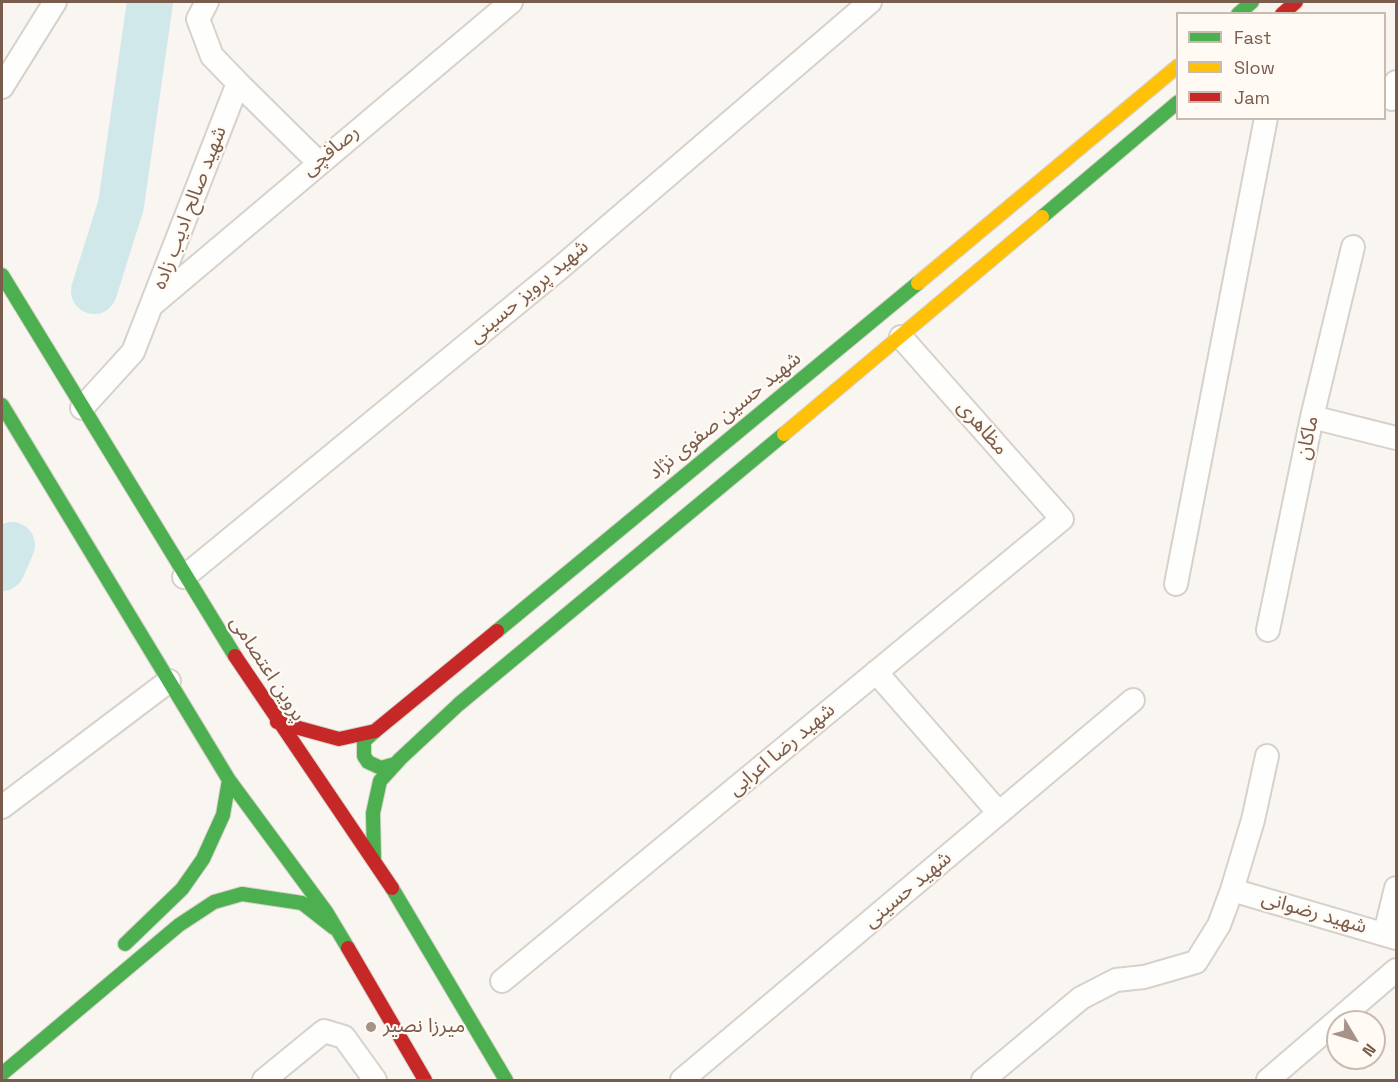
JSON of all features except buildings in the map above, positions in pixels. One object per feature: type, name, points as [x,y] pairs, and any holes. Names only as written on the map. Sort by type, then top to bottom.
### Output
[{"type":"street","points":[[2,87],[56,2]]},
{"type":"street","points":[[207,2],[198,19],[212,56],[318,162]]},
{"type":"street","name":"رصافچی","points":[[153,304],[318,162],[512,2]]},
{"type":"street","name":"شهید پرویز حسینی","points":[[183,577],[560,268],[870,2]]},
{"type":"street","points":[[1240,12],[1252,2]]},
{"type":"street","name":"شهید حسین صفوی نژاد","points":[[277,722],[339,739],[375,731],[1176,68]]},
{"type":"street","name":"شهید صالح ادیب زاده","points":[[82,408],[133,352],[238,83]]},
{"type":"street","points":[[374,858],[373,813],[380,781],[395,764],[459,704],[901,337],[1176,104]]},
{"type":"street","points":[[1176,584],[1266,120]]},
{"type":"street","name":"ماکان","points":[[1268,630],[1312,417],[1353,247]]},
{"type":"street","name":"پروین اعتصامی","points":[[2,275],[183,577],[277,722],[374,858],[506,1080]]},
{"type":"street","name":"مظاهری","points":[[901,337],[1062,519]]},
{"type":"street","points":[[2,405],[229,780],[336,929],[425,1080]]},
{"type":"street","points":[[1312,417],[1396,438]]},
{"type":"street","name":"شهید رضا اعرابی","points":[[502,981],[1062,519]]},
{"type":"street","points":[[876,672],[999,813]]},
{"type":"street","points":[[2,807],[169,681]]},
{"type":"street","name":"شهید حسینی","points":[[682,1080],[1133,700]]},
{"type":"street","points":[[375,731],[364,741],[364,756],[368,762],[381,768],[395,764]]},
{"type":"street","points":[[983,1080],[1081,998],[1116,980],[1144,976],[1196,963],[1219,925],[1232,890],[1253,820],[1267,756]]},
{"type":"street","points":[[110,956],[182,889],[214,840],[223,815],[229,780]]},
{"type":"street","points":[[1391,936],[1396,888]]},
{"type":"street","name":"شهید رضوانی","points":[[1232,890],[1391,936]]},
{"type":"street","points":[[2,1074],[179,925],[214,902],[242,894],[302,903],[336,929]]},
{"type":"street","points":[[164,908],[171,905],[179,908],[183,914],[179,925]]},
{"type":"street","points":[[1268,1080],[1396,969]]},
{"type":"street","points":[[264,1080],[324,1031],[344,1037],[375,1080]]},
{"type":"waterway","points":[[94,291],[121,205],[150,2]]},
{"type":"waterway","points":[[2,568],[12,545]]},
{"type":"traffic: fast","points":[[1240,12],[1252,2]]},
{"type":"traffic: fast","points":[[1042,217],[1176,104]]},
{"type":"traffic: fast","points":[[2,275],[235,656]]},
{"type":"traffic: fast","points":[[497,631],[918,283]]},
{"type":"traffic: fast","points":[[2,405],[229,780],[327,913],[348,948]]},
{"type":"traffic: fast","points":[[374,858],[373,813],[380,781],[400,759],[459,704],[784,434]]},
{"type":"traffic: fast","points":[[375,731],[364,741],[364,756],[368,762],[381,768],[395,764]]},
{"type":"traffic: fast","points":[[125,944],[182,889],[203,859],[223,815],[229,780]]},
{"type":"traffic: fast","points":[[392,888],[506,1080]]},
{"type":"traffic: fast","points":[[2,1074],[179,925],[214,902],[242,894],[302,903],[334,928]]},
{"type":"traffic: slow","points":[[918,283],[1176,68]]},
{"type":"traffic: slow","points":[[784,434],[1042,217]]},
{"type":"traffic: jam","points":[[1284,12],[1296,2]]},
{"type":"traffic: jam","points":[[277,722],[339,739],[375,731],[497,631]]},
{"type":"traffic: jam","points":[[235,656],[392,888]]},
{"type":"traffic: jam","points":[[348,948],[425,1080]]},
{"type":"place","name":"میرزا نصیر","points":[[371,1027]]}]
